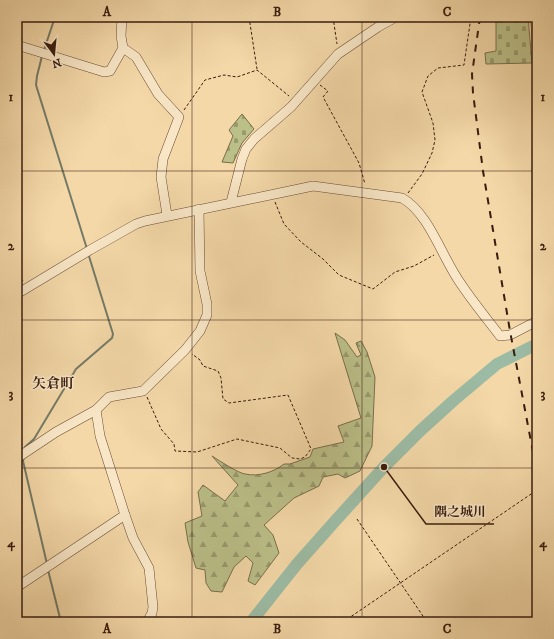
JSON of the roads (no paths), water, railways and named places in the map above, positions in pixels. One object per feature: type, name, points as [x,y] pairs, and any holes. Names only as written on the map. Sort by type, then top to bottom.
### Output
[{"type":"street","points":[[17,45],[104,72],[110,71],[123,48],[121,36],[122,17]]},
{"type":"street","points":[[231,202],[242,159],[246,149],[254,139],[296,102],[338,54],[378,26],[396,17]]},
{"type":"street","points":[[535,17],[537,39]]},
{"type":"street","points":[[123,48],[136,56],[158,94],[179,117],[163,159],[161,178],[167,215]]},
{"type":"street","points":[[17,294],[136,224],[167,215],[313,186],[368,192],[404,199],[411,203],[422,215],[461,284],[500,336],[510,335],[537,321]]},
{"type":"street","points":[[21,455],[56,432],[96,410],[109,397],[143,391],[185,350],[200,331],[207,315],[207,304],[200,271],[200,209]]},
{"type":"street","points":[[96,410],[100,436],[133,538],[149,568],[153,607],[152,613],[147,622]]},
{"type":"street","points":[[17,587],[126,516]]},
{"type":"waterway","points":[[44,50],[55,17]]},
{"type":"waterway","points":[[42,56],[36,85],[87,249]]},
{"type":"waterway","points":[[24,450],[25,447],[34,439],[76,369],[112,338],[113,334],[88,253]]},
{"type":"waterway","points":[[251,622],[297,564],[384,467],[420,431],[497,364],[537,344]]},
{"type":"waterway","points":[[24,457],[23,461],[47,564]]},
{"type":"waterway","points":[[48,570],[61,622]]},
{"type":"railway","points":[[480,17],[472,74],[473,93],[483,171],[510,331],[537,473]]},
{"type":"place","name":"隅之城川","points":[[384,467]]},
{"type":"district","name":"矢倉町","points":[[53,383]]}]
